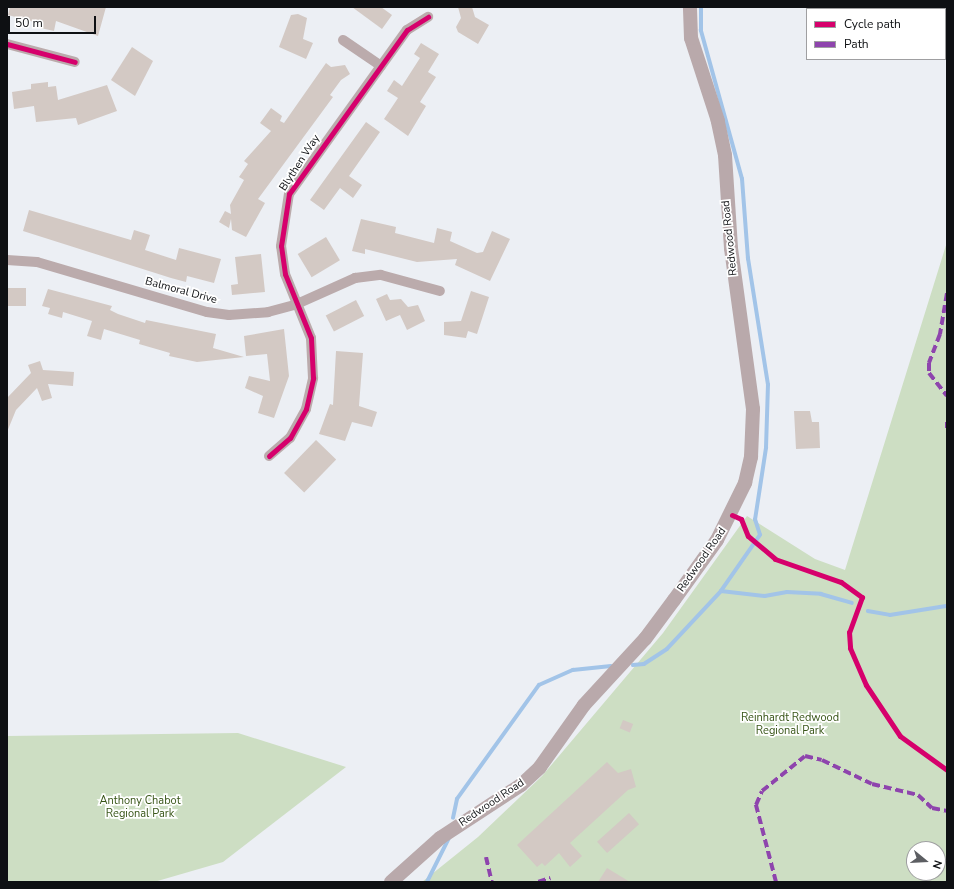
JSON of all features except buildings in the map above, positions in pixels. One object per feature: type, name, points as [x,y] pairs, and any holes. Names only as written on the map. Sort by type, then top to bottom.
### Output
[{"type":"main road","name":"Redwood Road","points":[[391,882],[440,838],[521,785],[540,767],[584,705],[645,639],[670,605],[717,540],[746,483],[751,457],[753,409],[733,268],[725,155],[718,121],[691,38],[690,7]]},
{"type":"street","name":"Blythen Way","points":[[269,456],[290,438],[306,409],[313,378],[311,338],[285,274],[281,246],[289,194],[407,30],[428,17]]},
{"type":"street","points":[[343,40],[381,66]]},
{"type":"street","points":[[7,44],[75,62]]},
{"type":"street","name":"Balmoral Drive","points":[[7,260],[37,262],[207,312],[248,316],[297,304],[355,278],[381,275],[440,291]]},
{"type":"green space","points":[[862,7],[947,7],[947,35],[946,8]]},
{"type":"green space","name":"Reinhardt Redwood Regional Park","points":[[947,242],[947,882],[422,882],[478,837],[542,776],[663,633],[747,516],[815,559],[845,570]]},
{"type":"green space","name":"Anthony Chabot Regional Park","points":[[238,733],[346,767],[223,862],[154,882],[7,882],[7,736]]},
{"type":"waterway","points":[[633,665],[644,664],[667,649],[721,591],[760,535],[755,520],[766,448],[768,385],[748,259],[742,179],[701,31],[701,7]]},
{"type":"waterway","points":[[721,591],[765,596],[787,592],[821,594],[852,603]]},
{"type":"waterway","points":[[868,611],[890,615],[947,606]]},
{"type":"waterway","points":[[453,818],[457,799],[539,685],[573,670],[611,666]]},
{"type":"waterway","points":[[427,882],[449,838]]},
{"type":"marked path","points":[[947,293],[940,334],[929,363],[929,373],[947,396]]},
{"type":"marked path","points":[[947,422],[947,428]]},
{"type":"marked path","points":[[776,882],[756,805],[762,791],[805,756],[822,760],[872,784],[918,795],[932,808],[947,811]]},
{"type":"marked path","points":[[486,857],[492,882]]},
{"type":"marked path","points":[[538,882],[550,878]]},
{"type":"cycle path","points":[[269,456],[290,438],[306,409],[313,378],[311,338],[285,274],[281,246],[289,194],[407,30],[428,17]]},
{"type":"cycle path","points":[[7,44],[75,62]]},
{"type":"cycle path","points":[[732,515],[741,519],[748,536],[775,559],[841,582],[862,597],[849,632],[850,648],[866,685],[900,736],[947,770]]}]
